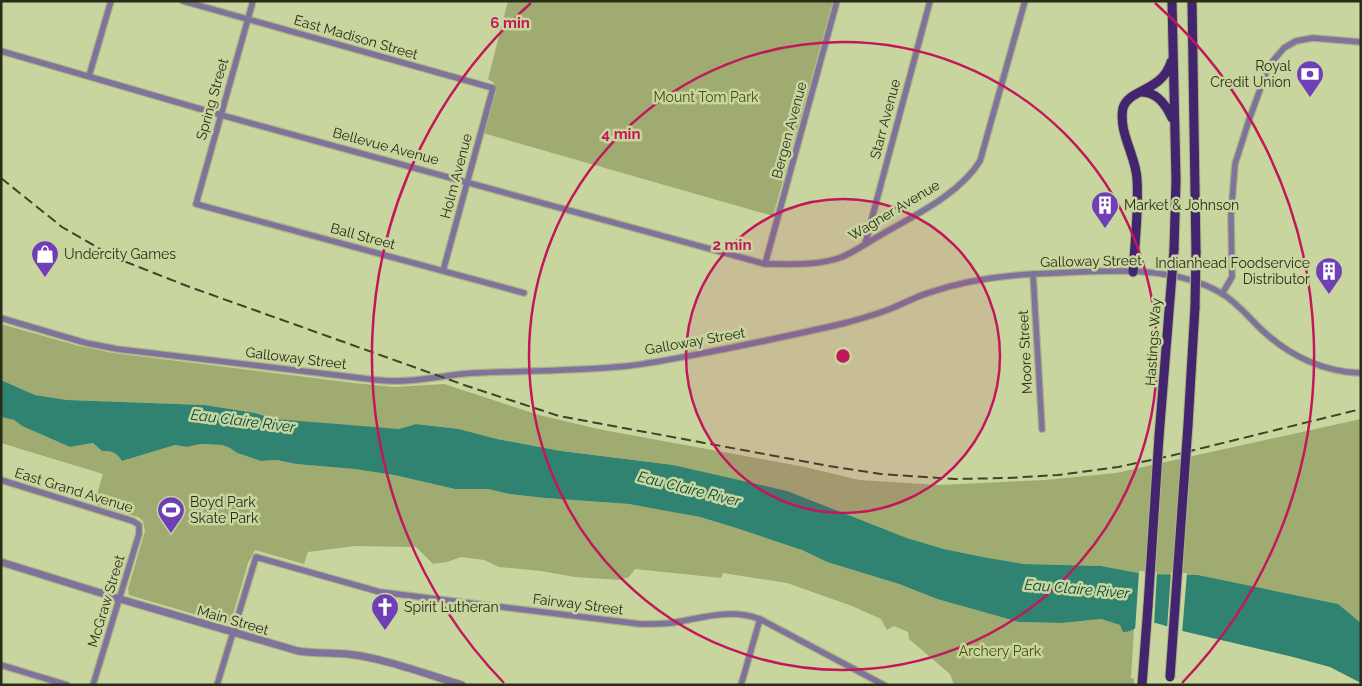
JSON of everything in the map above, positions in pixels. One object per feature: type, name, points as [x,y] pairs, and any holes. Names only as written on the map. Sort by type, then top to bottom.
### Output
[{"type":"main road","points":[[1170,681],[1195,307],[1196,253],[1192,1]]},
{"type":"main road","points":[[1192,16],[1198,1]]},
{"type":"main road","name":"Hastings Way","points":[[1143,682],[1159,437],[1174,250],[1176,180],[1172,2]]},
{"type":"main road","points":[[1133,272],[1138,197],[1137,177],[1122,120],[1126,102],[1130,97],[1154,85],[1168,71],[1173,52]]},
{"type":"main road","points":[[1140,92],[1146,92],[1166,105],[1174,122]]},
{"type":"street","points":[[89,76],[111,1]]},
{"type":"street","name":"East Madison Street","points":[[184,1],[493,88]]},
{"type":"street","name":"Spring Street","points":[[196,204],[253,1]]},
{"type":"street","name":"Bergen Avenue","points":[[765,264],[837,1]]},
{"type":"street","name":"Starr Avenue","points":[[865,244],[930,1]]},
{"type":"street","name":"Wagner Avenue","points":[[765,264],[816,263],[842,257],[929,207],[963,182],[980,161],[1025,1]]},
{"type":"street","points":[[1222,294],[1232,277],[1231,215],[1235,164],[1266,73],[1272,62],[1284,48],[1296,41],[1313,38],[1361,42]]},
{"type":"street","name":"Bellevue Avenue","points":[[1,51],[221,115],[765,264]]},
{"type":"street","name":"Holm Avenue","points":[[443,271],[493,88]]},
{"type":"street","name":"Ball Street","points":[[196,204],[524,293]]},
{"type":"street","name":"Galloway Street","points":[[1,318],[117,350],[403,382],[466,374],[603,368],[679,358],[802,333],[854,320],[966,282],[1000,276],[1033,274],[1133,272],[1182,277],[1201,284],[1222,294],[1246,312],[1262,330],[1283,348],[1304,360],[1326,367],[1361,373]]},
{"type":"street","name":"Moore Street","points":[[1033,274],[1042,429]]},
{"type":"street","name":"East Grand Avenue","points":[[1,480],[133,521],[139,525]]},
{"type":"street","name":"McGraw Street","points":[[93,685],[139,534],[139,525]]},
{"type":"street","name":"Fairway Street","points":[[233,633],[256,557],[380,592],[621,622],[658,624],[735,613],[747,614],[760,619],[884,685]]},
{"type":"street","name":"Main Street","points":[[1,562],[233,633],[315,654],[347,654],[377,660],[462,685]]},
{"type":"street","points":[[741,685],[760,619]]},
{"type":"street","points":[[217,685],[233,633]]},
{"type":"street","points":[[1,665],[67,685]]},
{"type":"green space","name":"Mount Tom Park","points":[[508,1],[833,1],[773,216],[483,133],[495,87],[494,83],[488,79]]},
{"type":"green space","points":[[1,324],[79,346],[113,353],[394,387],[444,384],[539,415],[598,429],[805,467],[859,480],[939,485],[1045,480],[1116,473],[1361,419],[1361,623],[1337,604],[1198,575],[1144,574],[1101,566],[1024,564],[944,549],[907,538],[866,522],[673,465],[561,451],[497,439],[459,429],[416,424],[399,429],[321,424],[275,419],[255,413],[205,405],[67,400],[35,395],[1,380]]},
{"type":"green space","name":"Archery Park","points":[[1,417],[14,420],[22,426],[70,447],[93,443],[102,451],[116,454],[122,461],[175,445],[187,447],[200,444],[222,445],[237,453],[261,461],[277,460],[296,464],[354,469],[394,475],[455,489],[488,489],[509,494],[545,498],[629,504],[700,517],[802,550],[827,562],[899,584],[937,599],[1019,622],[1062,623],[1101,619],[1120,625],[1128,632],[1134,629],[1131,678],[1134,679],[1134,685],[954,685],[950,674],[909,639],[908,632],[894,626],[887,630],[881,619],[852,606],[787,583],[723,573],[721,578],[635,569],[629,577],[620,580],[575,577],[541,571],[499,567],[484,560],[461,557],[433,564],[416,547],[355,546],[308,552],[304,564],[255,550],[248,563],[230,623],[225,623],[129,595],[128,589],[145,531],[143,521],[138,517],[94,504],[103,474],[1,443]]},
{"type":"water","name":"Eau Claire River","points":[[1,380],[35,395],[67,400],[205,405],[255,413],[275,419],[399,429],[416,424],[459,429],[497,439],[561,451],[673,465],[787,491],[907,538],[944,549],[983,557],[1024,564],[1101,566],[1144,574],[1198,575],[1338,604],[1361,623],[1361,683],[1330,667],[1156,623],[1146,623],[1123,632],[1120,625],[1101,619],[1062,623],[1019,622],[937,599],[899,584],[827,562],[802,550],[700,517],[629,504],[545,498],[509,494],[488,489],[455,489],[394,475],[354,469],[296,464],[277,460],[261,461],[237,453],[222,445],[200,444],[187,447],[175,445],[122,461],[116,454],[102,451],[93,443],[70,447],[22,426],[14,420],[1,417]]},
{"type":"pier","points":[[1139,571],[1157,572],[1154,626],[1145,626],[1135,631]]},
{"type":"pier","points":[[1171,572],[1187,573],[1182,634],[1167,629]]},
{"type":"railway","points":[[1,178],[62,227],[116,258],[187,286],[467,386],[559,416],[829,466],[881,474],[955,479],[1058,475],[1118,467],[1170,456],[1361,409]]},
{"type":"place","name":"Royal Credit Union","points":[[1310,98]]},
{"type":"place","name":"Market & Johnson","points":[[1105,229]]},
{"type":"place","name":"Undercity Games","points":[[45,278]]},
{"type":"place","name":"Indianhead Foodservice Distributor","points":[[1329,295]]},
{"type":"place","name":"Boyd Park Skate Park","points":[[171,534]]},
{"type":"place","name":"Spirit Lutheran","points":[[385,631]]}]
